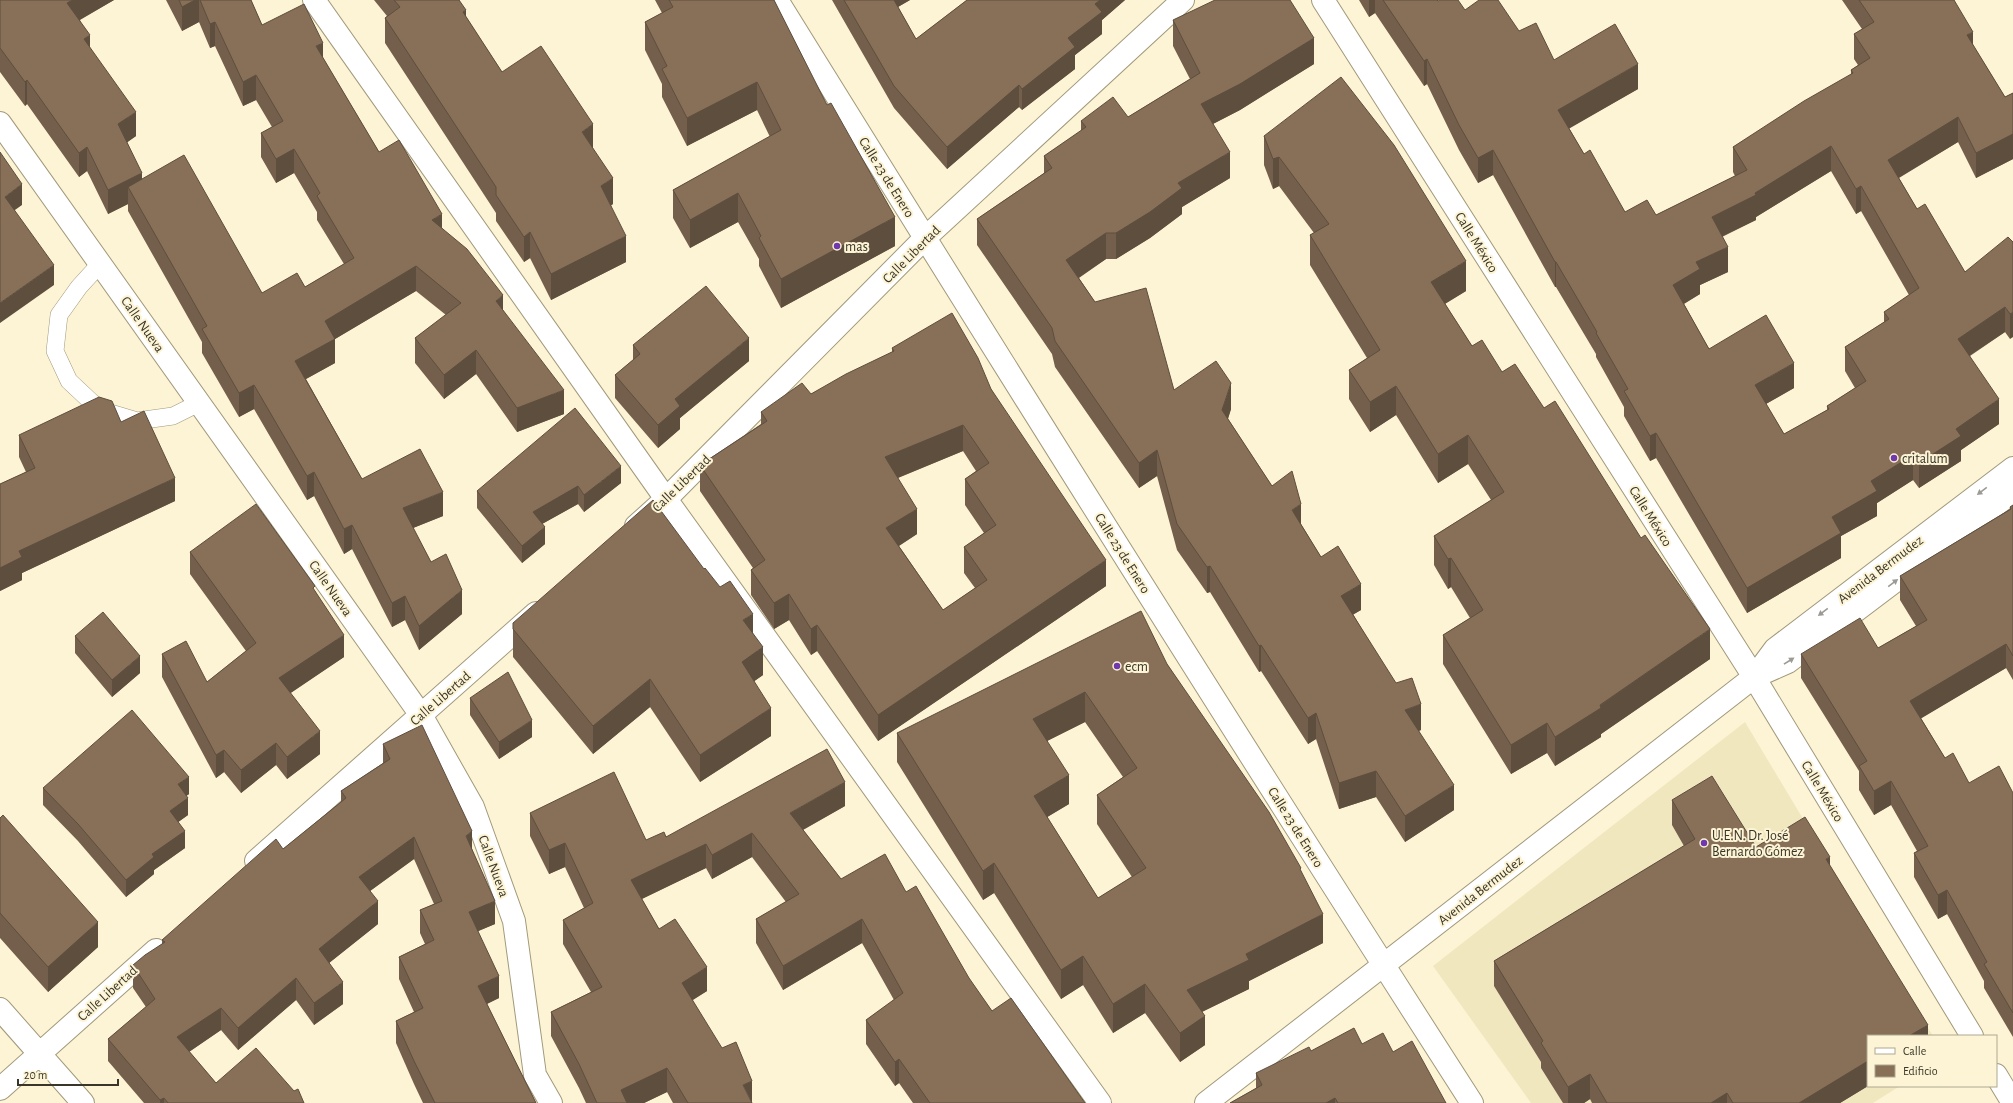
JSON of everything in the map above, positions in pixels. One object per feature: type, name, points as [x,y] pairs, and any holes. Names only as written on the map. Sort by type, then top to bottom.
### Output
[{"type":"street","points":[[314,0],[666,499],[1100,1103]]},
{"type":"street","name":"Calle 23 de Enero","points":[[777,0],[925,238],[1472,1103]]},
{"type":"street","name":"Calle Libertad","points":[[618,541],[666,499],[925,238],[1183,0]]},
{"type":"street","name":"Calle México","points":[[1323,0],[1754,677],[1971,1035]]},
{"type":"street","name":"Calle Nueva","points":[[0,123],[421,715],[473,806],[514,921],[535,1075],[551,1103]]},
{"type":"street","name":"Avenida Bermudez","points":[[1754,677],[1775,649],[2013,468]]},
{"type":"street","name":"Avenida Bermudez","points":[[1206,1103],[1754,677],[1788,662],[2013,492]]},
{"type":"street","name":"Calle Libertad","points":[[242,874],[553,599]]},
{"type":"street","name":"Calle Libertad","points":[[0,1089],[170,937]]},
{"type":"street","points":[[0,1009],[83,1103]]},
{"type":"street","points":[[1997,1076],[2012,1099]]},
{"type":"lane","points":[[100,264],[79,286],[58,315],[55,351],[69,381],[100,410],[137,421],[173,416],[199,403]]},
{"type":"shaded area","name":"U.E.N. Dr. José Bernardo Gómez","points":[[1745,722],[1932,1035],[1867,1035],[1867,1087],[1898,1087],[1873,1103],[1531,1103],[1433,966]]},
{"type":"building","points":[[0,0],[73,0],[67,3],[90,35],[84,39],[136,112],[118,124],[142,173],[108,190],[87,147],[79,153],[27,80],[25,82],[0,48]]},
{"type":"building","points":[[179,0],[195,0],[182,7]]},
{"type":"building","points":[[200,0],[251,0],[262,25],[304,4],[323,43],[316,46],[379,152],[399,140],[442,214],[432,220],[467,249],[503,295],[496,301],[564,390],[517,408],[476,350],[444,375],[415,338],[461,303],[416,266],[325,321],[335,339],[295,361],[362,479],[420,449],[443,492],[403,508],[431,562],[446,554],[462,590],[419,626],[405,596],[392,603],[352,525],[344,529],[314,472],[307,476],[254,385],[239,393],[202,329],[207,326],[128,187],[184,155],[262,293],[297,273],[305,287],[354,258],[317,196],[320,193],[294,149],[276,159],[261,133],[283,121],[256,75],[243,82],[215,22],[210,24]]},
{"type":"building","points":[[394,0],[459,0],[466,10],[463,12],[502,72],[541,46],[593,124],[582,132],[613,178],[601,186],[626,236],[551,274],[530,232],[524,237],[496,195],[496,187],[385,18],[400,7]]},
{"type":"building","points":[[669,0],[774,0],[827,105],[831,103],[895,217],[781,279],[759,238],[761,236],[738,193],[690,220],[673,190],[781,130],[757,82],[687,118],[662,69],[667,66],[645,22],[673,7]]},
{"type":"building","points":[[844,0],[894,0],[916,39],[967,0],[1100,0],[1095,4],[1102,12],[1068,38],[1075,47],[1022,89],[1019,85],[947,147],[894,86]]},
{"type":"building","points":[[1215,0],[1290,0],[1314,38],[1240,84],[1201,104],[1230,152],[1178,183],[1182,188],[1150,212],[1116,233],[1106,233],[1066,260],[1095,302],[1146,288],[1174,390],[1216,361],[1231,383],[1222,410],[1272,486],[1292,471],[1301,504],[1292,510],[1321,557],[1338,546],[1361,584],[1341,596],[1396,683],[1412,678],[1421,704],[1405,710],[1454,785],[1405,816],[1376,771],[1339,783],[1316,713],[1308,718],[1261,645],[1259,646],[1210,566],[1207,567],[1177,524],[1157,450],[1139,463],[1055,341],[1052,328],[977,219],[1052,168],[1044,156],[1086,127],[1081,121],[1113,97],[1128,117],[1200,73],[1173,20]]},
{"type":"building","points":[[1383,0],[1458,0],[1465,10],[1479,0],[1498,0],[1519,31],[1536,23],[1554,60],[1615,24],[1638,64],[1558,110],[1584,154],[1590,150],[1625,212],[1647,200],[1656,215],[1747,170],[1733,147],[1804,101],[1853,73],[1851,70],[1870,58],[1854,34],[1874,22],[1859,0],[1954,0],[1973,32],[1967,35],[2005,97],[2013,93],[2013,134],[1976,153],[1958,117],[1888,160],[1917,209],[1925,204],[1965,272],[2008,237],[2013,242],[2013,312],[2010,314],[2005,307],[1958,339],[1999,399],[1956,429],[1961,436],[1919,463],[1913,455],[1871,481],[1877,491],[1832,517],[1841,533],[1747,588],[1656,433],[1650,436],[1624,391],[1628,389],[1596,333],[1597,332],[1555,262],[1493,150],[1478,158],[1459,125],[1427,59],[1424,61]],"holes":[[[1831,146],[1856,189],[1861,186],[1919,288],[1884,312],[1889,319],[1845,347],[1866,381],[1827,406],[1829,409],[1784,434],[1755,385],[1794,363],[1766,315],[1709,349],[1673,285],[1700,269],[1696,262],[1728,247],[1712,217],[1756,195],[1755,193]]]},
{"type":"building","points":[[1341,77],[1394,145],[1466,261],[1431,282],[1472,346],[1482,340],[1502,372],[1515,364],[1544,408],[1555,401],[1641,538],[1645,535],[1710,629],[1600,705],[1601,708],[1555,737],[1547,723],[1511,745],[1443,635],[1483,610],[1451,558],[1448,559],[1434,536],[1504,492],[1468,435],[1438,454],[1396,386],[1370,402],[1349,370],[1380,350],[1310,235],[1329,224],[1279,157],[1273,159],[1264,136]]},
{"type":"building","points":[[0,152],[22,184],[5,197],[54,265],[0,303]]},
{"type":"building","points":[[706,286],[749,338],[675,399],[680,406],[658,425],[615,375],[640,354],[633,345]]},
{"type":"building","points":[[952,313],[978,358],[991,389],[1106,560],[878,715],[817,625],[811,629],[789,594],[774,603],[751,570],[765,560],[700,465],[767,421],[761,412],[802,383],[811,394],[846,374],[894,351],[892,348]],"holes":[[[963,425],[989,463],[965,479],[996,525],[964,547],[987,580],[943,610],[886,528],[917,509],[885,457]]]},
{"type":"building","points":[[99,397],[112,401],[121,422],[144,411],[175,478],[19,551],[22,557],[0,568],[0,484],[35,468],[19,435]]},
{"type":"building","points":[[575,408],[621,466],[584,495],[578,486],[533,512],[545,527],[522,546],[477,491]]},
{"type":"building","points":[[653,500],[704,569],[705,568],[720,587],[730,581],[753,614],[743,620],[763,647],[742,662],[771,708],[700,755],[650,679],[593,726],[513,629],[513,623]]},
{"type":"building","points":[[256,504],[315,586],[313,588],[344,635],[279,678],[320,731],[287,757],[276,743],[241,770],[224,750],[216,755],[162,654],[186,641],[207,682],[256,643],[190,552]]},
{"type":"building","points":[[2013,505],[2013,656],[2006,644],[1910,701],[1945,758],[1953,753],[1969,783],[1999,766],[2013,793],[2013,1013],[1984,964],[1987,962],[1947,890],[1938,895],[1914,853],[1928,846],[1891,781],[1874,791],[1859,766],[1867,761],[1801,654],[1860,618],[1878,648],[1927,620],[1900,576],[2011,509],[2010,507]]},
{"type":"building","points":[[1141,611],[1167,664],[1269,812],[1301,868],[1300,869],[1323,914],[1246,954],[1249,960],[1187,990],[1205,1016],[1180,1033],[1145,984],[1113,1004],[1083,956],[1061,970],[994,863],[983,871],[897,733]],"holes":[[[1085,692],[1137,768],[1097,795],[1146,868],[1098,898],[1034,796],[1069,775],[1033,719]]]},
{"type":"building","points":[[103,612],[140,656],[112,680],[75,636]]},
{"type":"building","points":[[508,672],[532,720],[499,742],[470,698]]},
{"type":"building","points":[[132,710],[189,777],[178,784],[188,798],[170,811],[185,831],[152,854],[154,857],[126,880],[78,824],[43,788]]},
{"type":"building","points":[[422,725],[472,831],[466,836],[495,901],[469,912],[499,976],[478,986],[536,1103],[435,1103],[414,1061],[396,1021],[423,1008],[399,957],[434,940],[420,910],[442,901],[414,837],[359,877],[378,901],[319,949],[343,982],[314,1003],[296,978],[238,1028],[221,1008],[177,1037],[216,1083],[256,1048],[294,1091],[298,1089],[304,1103],[168,1103],[164,1098],[160,1100],[108,1039],[155,999],[133,965],[165,942],[162,940],[276,839],[283,849],[346,798],[341,791],[390,759],[383,744]]},
{"type":"building","points":[[827,749],[845,782],[790,813],[841,879],[885,854],[906,892],[916,886],[969,978],[992,1011],[1011,998],[1085,1103],[930,1103],[899,1059],[895,1062],[866,1020],[903,993],[862,919],[783,966],[756,919],[799,894],[752,833],[712,855],[706,844],[631,880],[659,929],[675,919],[707,967],[682,983],[722,1048],[736,1042],[752,1081],[743,1085],[752,1103],[688,1103],[667,1068],[621,1090],[627,1103],[597,1103],[579,1064],[551,1012],[602,987],[563,920],[593,903],[565,843],[549,850],[530,813],[614,772],[646,840],[664,832],[666,837]]},
{"type":"building","name":"U.E.N. Dr. José Bernardo Gómez","points":[[1712,776],[1756,847],[1805,817],[1830,857],[1826,859],[1928,1025],[1911,1035],[1867,1035],[1867,1062],[1799,1103],[1733,1103],[1727,1093],[1711,1103],[1607,1103],[1590,1074],[1568,1087],[1541,1043],[1543,1041],[1494,961],[1695,839],[1672,800]]},
{"type":"building","points":[[3,815],[98,922],[48,967],[0,913],[0,818]]},
{"type":"building","points":[[1354,1028],[1362,1044],[1383,1033],[1393,1052],[1412,1041],[1446,1103],[1338,1103],[1335,1098],[1326,1103],[1230,1103],[1262,1085],[1256,1073],[1309,1047],[1311,1051]]},
{"type":"place","name":"mas","points":[[837,246]]},
{"type":"place","name":"critalum","points":[[1894,458]]},
{"type":"place","name":"ecm","points":[[1117,666]]},
{"type":"place","name":"U.E.N. Dr. José Bernardo Gómez","points":[[1704,843]]}]
